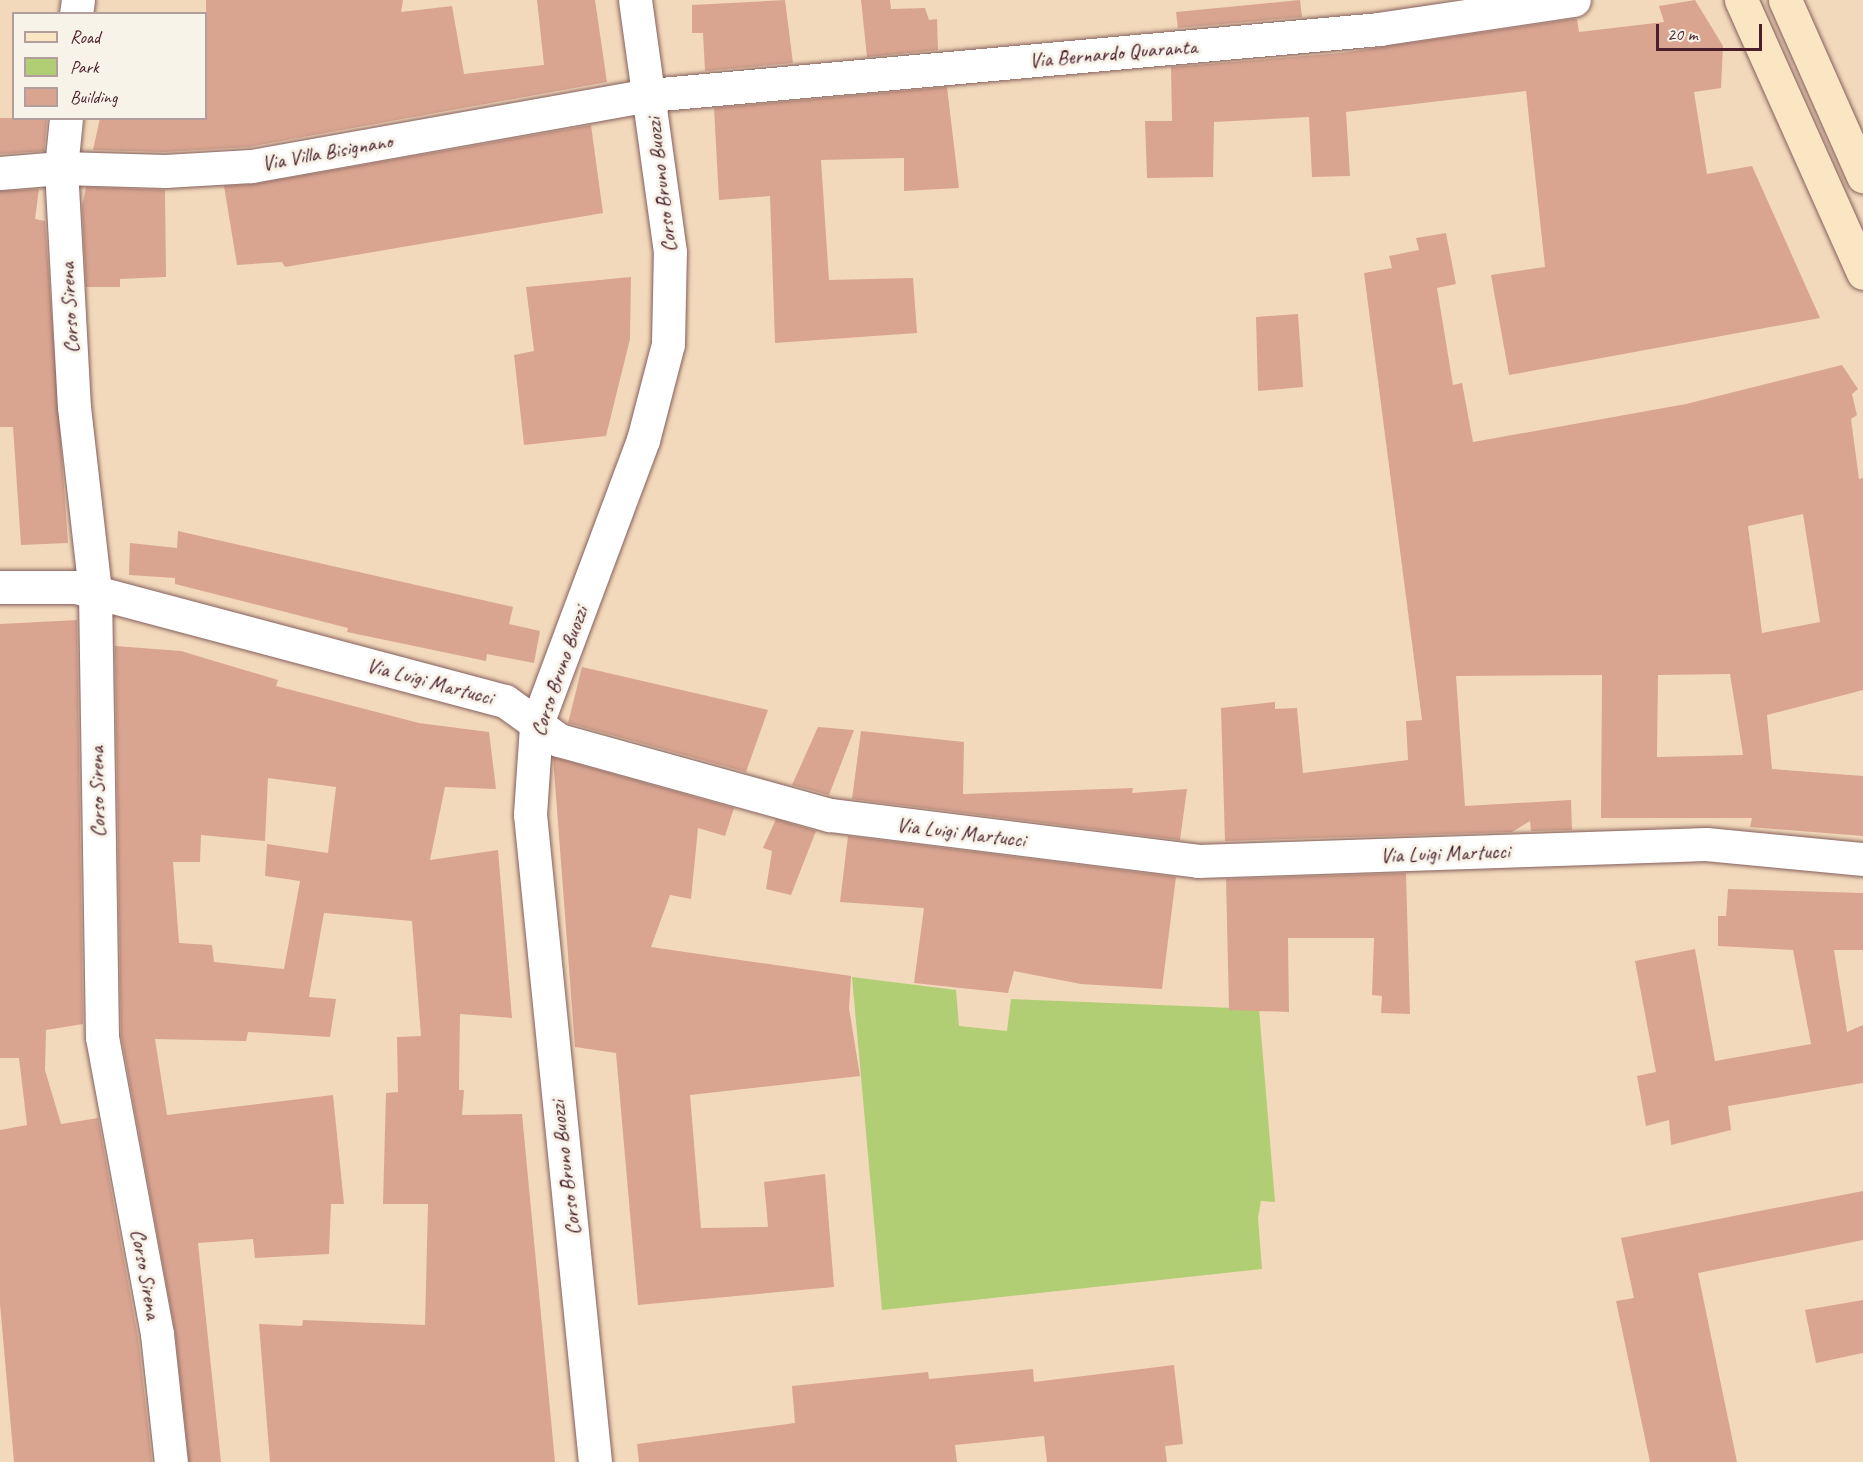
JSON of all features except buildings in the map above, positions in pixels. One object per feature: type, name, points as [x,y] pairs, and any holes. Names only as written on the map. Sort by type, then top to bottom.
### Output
[{"type":"main road","points":[[1741,0],[1863,273]]},
{"type":"main road","points":[[1785,0],[1863,176]]},
{"type":"street","name":"Corso Bruno Buozzi","points":[[595,1462],[530,814],[536,726],[643,440],[668,344],[670,252],[635,0]]},
{"type":"street","name":"Via Bernardo Quaranta","points":[[650,95],[1379,29],[1574,0]]},
{"type":"street","name":"Via Villa Bisignano","points":[[0,173],[61,168],[165,171],[251,166],[650,95]]},
{"type":"street","name":"Corso Sirena","points":[[66,120],[61,168],[74,407],[95,592],[102,1037],[157,1334],[171,1462]]},
{"type":"street","name":"Via Luigi Martucci","points":[[0,587],[57,586],[95,592],[506,702],[536,726],[559,740],[830,815],[1198,861],[1706,844],[1863,859]]},
{"type":"green space","points":[[852,977],[956,990],[959,1026],[1007,1031],[1011,999],[1259,1009],[1275,1202],[1261,1201],[1258,1218],[1262,1269],[882,1310]]}]
